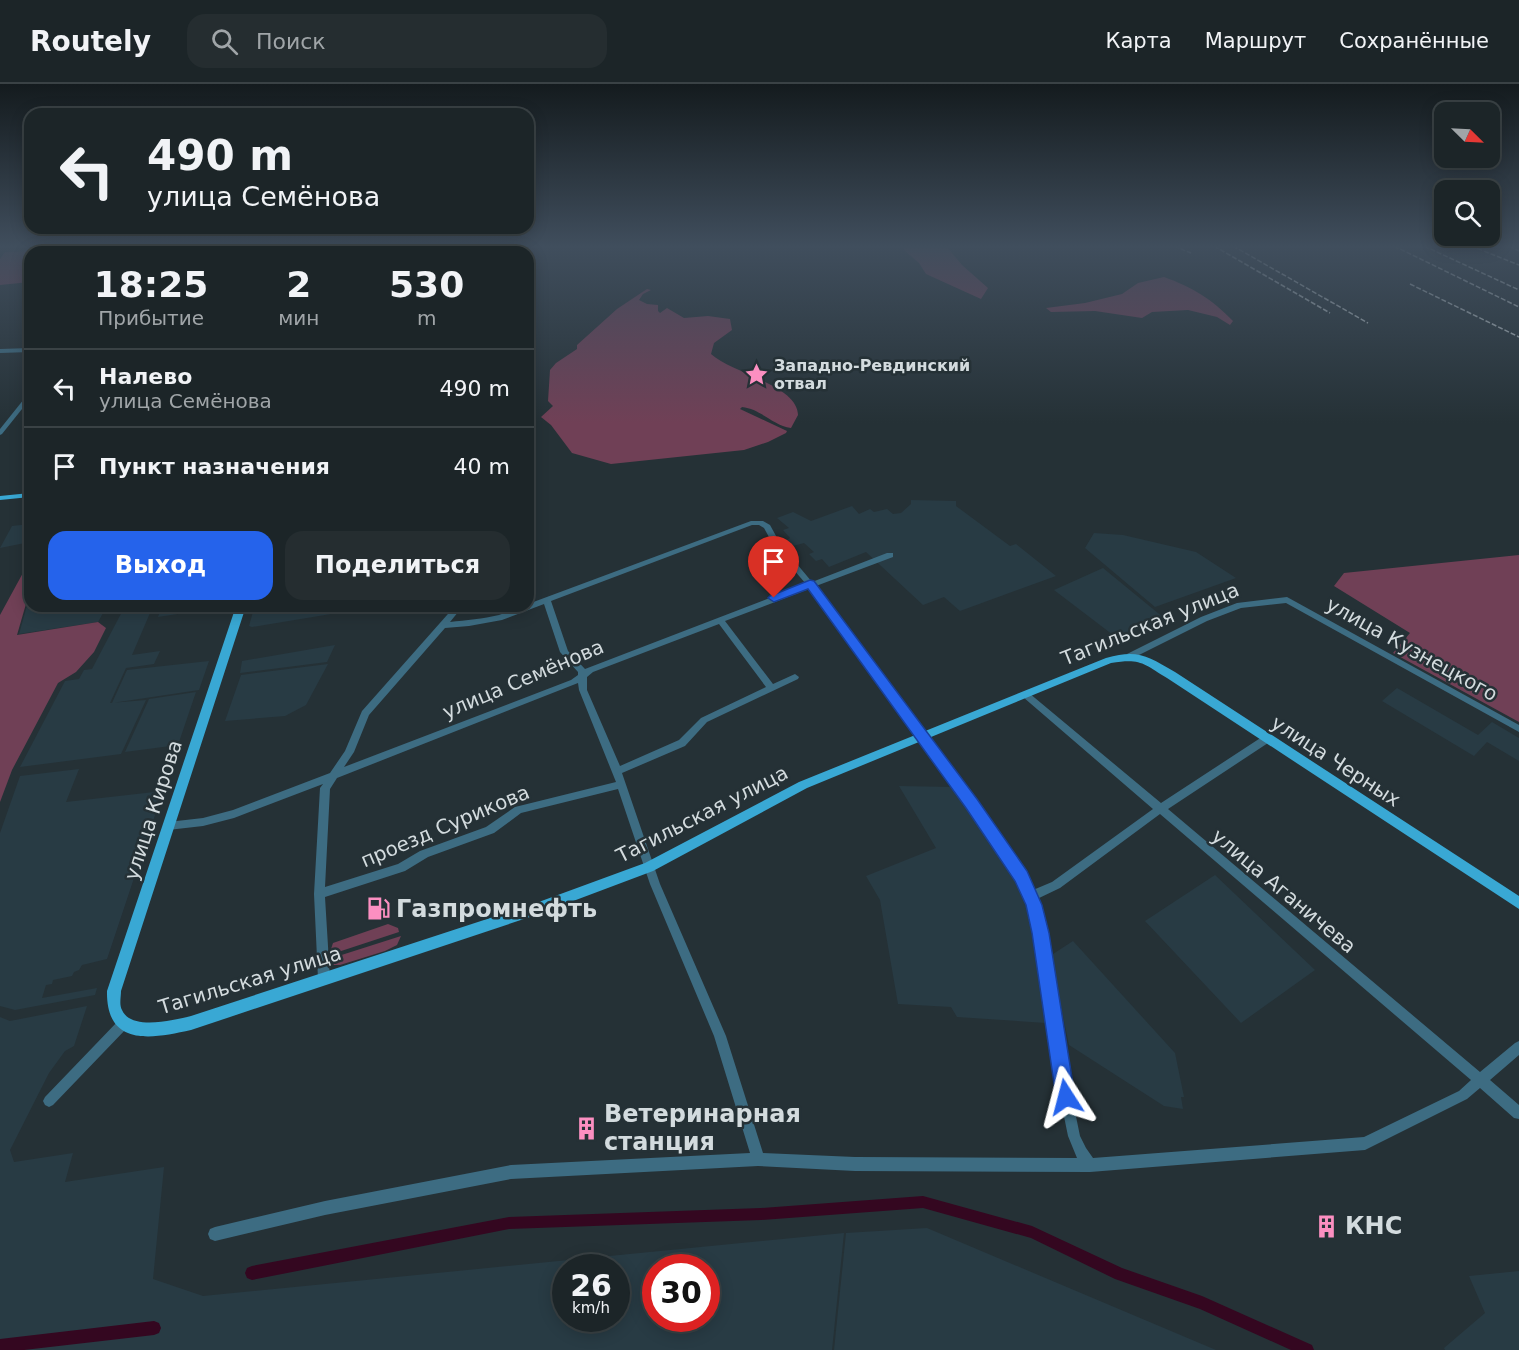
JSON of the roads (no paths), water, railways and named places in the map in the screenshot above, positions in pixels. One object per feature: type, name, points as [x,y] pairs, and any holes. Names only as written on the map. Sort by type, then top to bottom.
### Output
[{"type":"main road","points":[[1,500],[24,496]]},
{"type":"main road","name":"улица Кирова","points":[[123,1024],[114,1008],[114,991],[240,612]]},
{"type":"main road","name":"Тагильская улица","points":[[123,1024],[139,1029],[168,1028],[536,909],[649,867],[803,785],[1108,660],[1131,656]]},
{"type":"main road","name":"улица Черных","points":[[1131,656],[1161,669],[1519,903]]},
{"type":"street","points":[[0,351],[24,350]]},
{"type":"street","points":[[0,433],[24,403]]},
{"type":"street","points":[[534,605],[756,523],[767,527],[778,546],[810,584],[923,736],[1000,844],[1031,896],[1040,933],[1074,1136],[1090,1165]]},
{"type":"street","name":"улица Семёнова","points":[[168,826],[203,822],[234,814],[574,682],[590,670],[890,555]]},
{"type":"street","name":"Тагильская улица","points":[[1131,656],[1240,605],[1287,600]]},
{"type":"street","name":"улица Кузнецкого","points":[[1287,600],[1519,729]]},
{"type":"street","points":[[547,601],[564,652],[582,671],[583,690],[617,771],[649,867],[720,1036],[758,1159]]},
{"type":"street","points":[[324,979],[319,894],[324,791],[349,752],[364,713],[454,612]]},
{"type":"street","points":[[443,625],[494,619],[515,612]]},
{"type":"street","points":[[720,620],[771,688]]},
{"type":"street","points":[[617,771],[682,742],[704,720],[795,677]]},
{"type":"street","name":"улица Аганичева","points":[[1026,695],[1519,1113]]},
{"type":"street","points":[[1031,896],[1056,885],[1160,809],[1268,738]]},
{"type":"street","name":"проезд Сурикова","points":[[319,894],[401,868],[424,854],[490,830],[518,810],[620,785]]},
{"type":"street","points":[[49,1101],[123,1024]]},
{"type":"street","points":[[215,1234],[325,1208],[511,1172],[758,1159],[855,1164],[1090,1165],[1365,1143],[1463,1095],[1519,1047]]},
{"type":"waterway","points":[[252,1273],[509,1223],[761,1214],[923,1202],[1032,1232],[1120,1274],[1202,1303],[1307,1350]]},
{"type":"waterway","points":[[0,1346],[154,1328]]},
{"type":"railway","points":[[1316,305],[1330,313]]},
{"type":"railway","points":[[1337,305],[1368,323]]},
{"type":"railway","points":[[1453,305],[1519,337]]},
{"type":"railway","points":[[1515,305],[1519,307]]},
{"type":"place","name":"Западно-Ревдинский отвал","points":[[756,374]]},
{"type":"place","name":"Газпромнефть","points":[[378,909]]},
{"type":"place","name":"Ветеринарная станция","points":[[586,1128]]},
{"type":"place","name":"КНС","points":[[1327,1226]]}]
